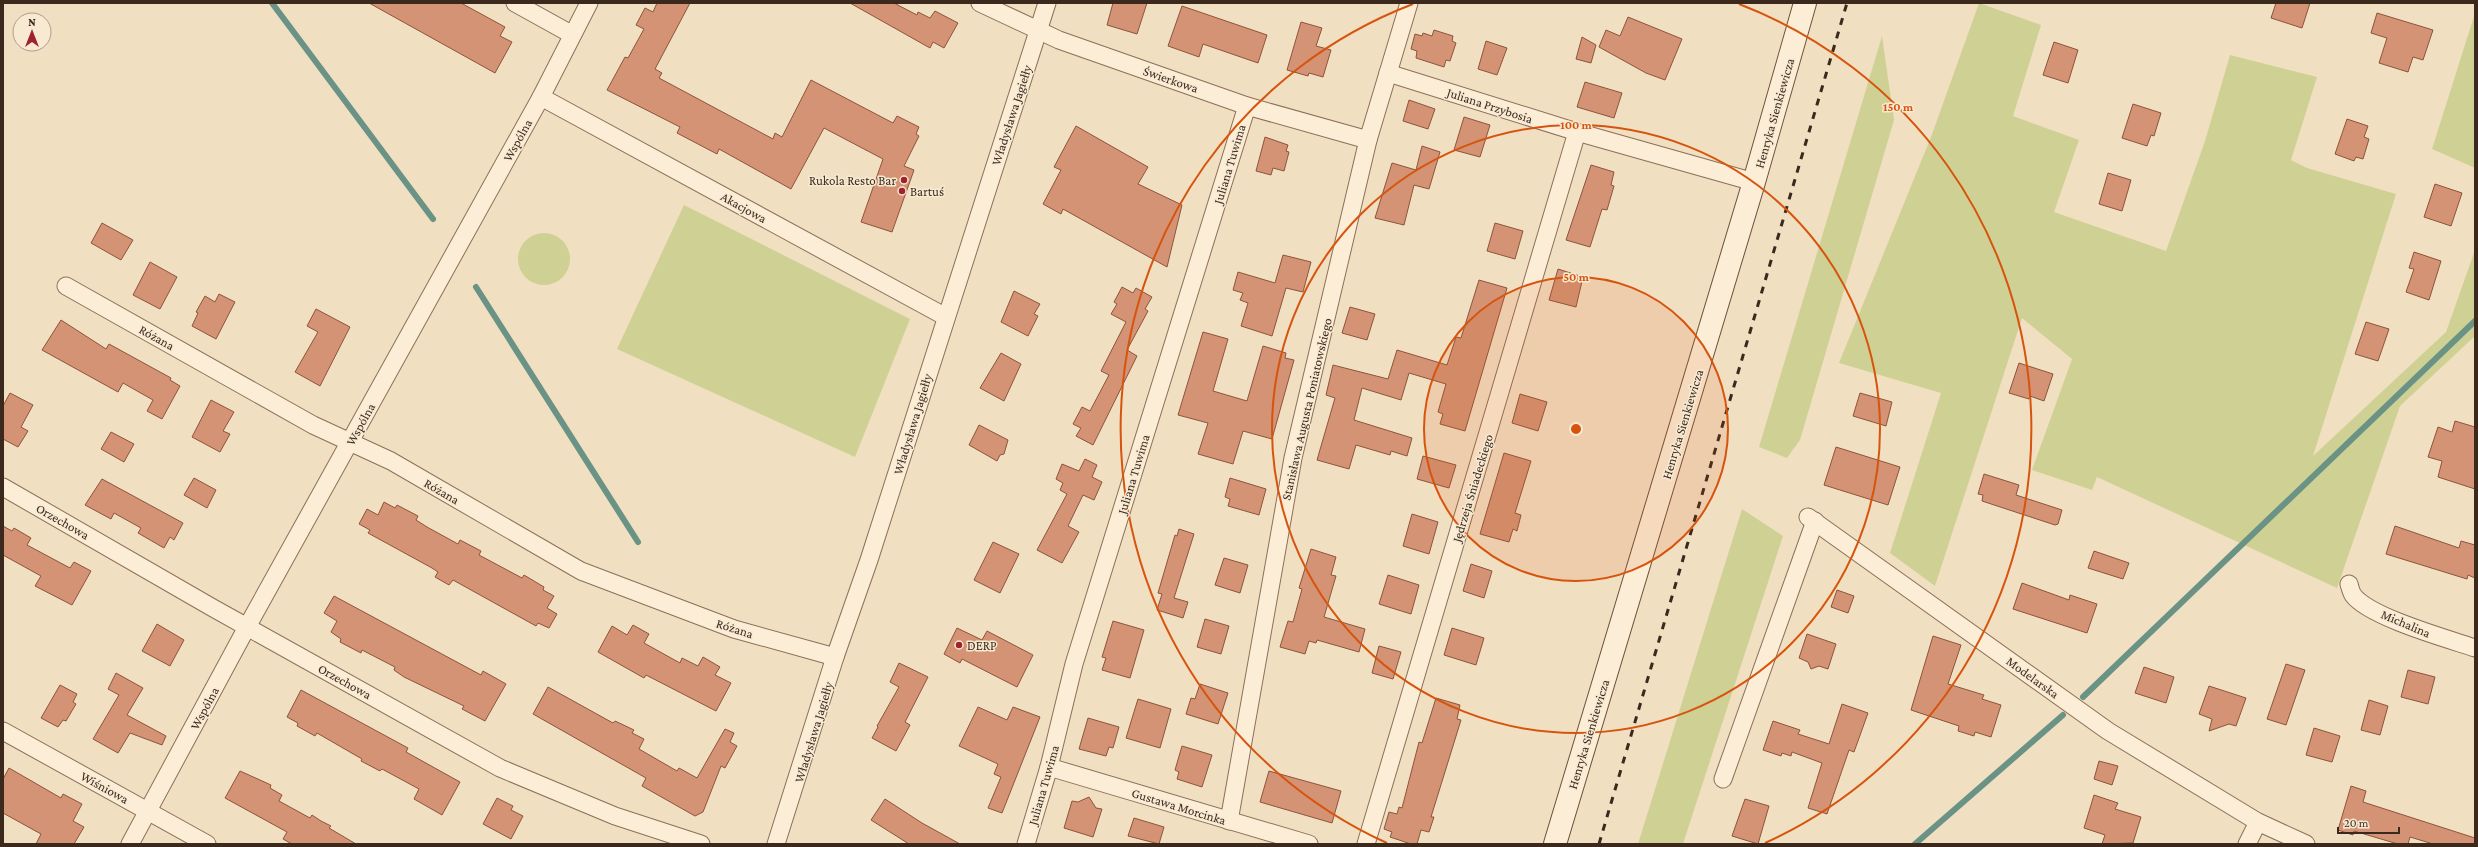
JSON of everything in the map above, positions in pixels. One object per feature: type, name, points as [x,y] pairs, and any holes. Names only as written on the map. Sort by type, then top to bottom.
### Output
[{"type":"main road","name":"Henryka Sienkiewicza","points":[[1555,844],[1754,182],[1805,3]]},
{"type":"street","points":[[515,3],[571,34]]},
{"type":"street","name":"Wspólna","points":[[130,844],[247,627],[541,97],[571,34],[589,3]]},
{"type":"street","name":"Świerkowa","points":[[980,3],[1038,30],[1247,106],[1368,140]]},
{"type":"street","name":"Władysława Jagiełły","points":[[776,844],[869,560],[1047,3]]},
{"type":"street","name":"Stanisława Augusta Poniatowskiego","points":[[1229,820],[1293,458],[1368,140],[1409,3]]},
{"type":"street","name":"Juliana Przybosia","points":[[1388,73],[1578,132],[1754,182]]},
{"type":"street","name":"Akacjowa","points":[[541,97],[946,318]]},
{"type":"street","name":"Juliana Tuwima","points":[[1026,844],[1049,767],[1074,664],[1247,106]]},
{"type":"street","name":"Jędrzeja Śniadeckiego","points":[[1366,844],[1578,132]]},
{"type":"street","name":"Różana","points":[[66,286],[313,425],[391,461],[581,571],[734,629],[836,658]]},
{"type":"street","name":"Orzechowa","points":[[3,487],[247,627],[500,768],[614,816],[701,844]]},
{"type":"street","name":"Modelarska","points":[[1723,779],[1812,519],[2108,731],[2258,822],[2306,844]]},
{"type":"street","name":"Michalina","points":[[2349,584],[2353,595],[2363,604],[2415,629],[2475,648]]},
{"type":"street","name":"Wiśniowa","points":[[3,730],[149,810],[207,844]]},
{"type":"street","name":"Gustawa Morcinka","points":[[1049,767],[1229,820],[1264,838],[1309,844]]},
{"type":"street","points":[[2247,844],[2258,822]]},
{"type":"green space","points":[[1979,3],[2041,25],[2013,116],[2079,140],[2054,212],[2166,251],[2205,141],[2230,55],[2317,77],[2291,160],[2307,168],[2396,194],[2313,456],[2446,332],[2475,250],[2475,336],[2400,406],[2337,588],[2097,477],[2092,490],[2032,470],[2072,359],[2022,318],[1935,586],[1890,553],[1941,393],[1839,363],[1931,137]]},
{"type":"green space","points":[[2475,13],[2475,168],[2432,149]]},
{"type":"green space","points":[[1882,36],[1894,120],[1800,440],[1787,458],[1759,447]]},
{"type":"green space","points":[[684,205],[910,319],[855,457],[617,349]]},
{"type":"green space","points":[[544,233],[558,237],[566,245],[570,259],[566,273],[558,281],[544,285],[530,281],[522,273],[518,259],[522,245],[530,237]]},
{"type":"green space","points":[[1742,509],[1783,536],[1683,844],[1638,844]]},
{"type":"building","points":[[369,3],[461,3],[505,27],[500,36],[512,42],[495,73]]},
{"type":"building","points":[[657,3],[690,3],[655,69],[662,73],[659,78],[773,139],[775,133],[782,137],[811,80],[893,123],[897,116],[919,127],[916,134],[919,136],[904,166],[914,170],[892,232],[861,222],[883,159],[824,128],[791,189],[719,149],[717,154],[677,133],[680,127],[607,90],[625,57],[628,58],[644,29],[636,25],[645,8],[653,12]]},
{"type":"building","points":[[850,3],[894,3],[917,15],[918,12],[930,18],[935,11],[958,23],[944,48],[933,42],[930,48]]},
{"type":"building","points":[[1113,3],[1147,3],[1137,34],[1107,25]]},
{"type":"building","points":[[2276,3],[2310,3],[2302,28],[2271,18]]},
{"type":"building","points":[[1182,6],[1267,35],[1258,63],[1203,44],[1199,57],[1168,46]]},
{"type":"building","points":[[2377,13],[2433,30],[2423,60],[2413,57],[2408,72],[2379,63],[2387,38],[2371,33]]},
{"type":"building","points":[[1628,17],[1682,39],[1665,80],[1646,73],[1599,47],[1606,30],[1620,36]]},
{"type":"building","points":[[1301,22],[1322,28],[1316,46],[1331,50],[1323,77],[1309,73],[1308,76],[1287,70]]},
{"type":"building","points":[[1434,30],[1453,36],[1452,41],[1456,43],[1450,61],[1446,60],[1444,67],[1416,58],[1417,51],[1411,49],[1415,34],[1422,36],[1423,33],[1432,36]]},
{"type":"building","points":[[1582,37],[1596,45],[1591,63],[1576,59]]},
{"type":"building","points":[[1486,41],[1507,48],[1497,75],[1478,69]]},
{"type":"building","points":[[2054,42],[2078,50],[2068,83],[2043,75]]},
{"type":"building","points":[[1585,82],[1622,93],[1614,118],[1577,107]]},
{"type":"building","points":[[1409,100],[1435,109],[1428,129],[1403,121]]},
{"type":"building","points":[[2133,104],[2161,113],[2154,136],[2151,135],[2147,146],[2122,138]]},
{"type":"building","points":[[1464,117],[1490,125],[1480,157],[1454,150]]},
{"type":"building","points":[[2347,119],[2368,126],[2364,137],[2369,139],[2363,159],[2356,157],[2354,161],[2335,154]]},
{"type":"building","points":[[1076,126],[1148,167],[1138,184],[1182,205],[1167,267],[1063,209],[1061,214],[1043,204],[1061,170],[1054,167]]},
{"type":"building","points":[[1265,137],[1288,145],[1286,151],[1289,152],[1284,171],[1273,168],[1271,175],[1256,171]]},
{"type":"building","points":[[1422,146],[1440,152],[1429,189],[1414,185],[1404,225],[1375,218],[1392,163],[1416,170]]},
{"type":"building","points":[[1591,165],[1614,172],[1611,185],[1614,186],[1607,210],[1602,209],[1590,247],[1566,240]]},
{"type":"building","points":[[2108,173],[2131,180],[2122,211],[2099,204]]},
{"type":"building","points":[[2435,184],[2462,193],[2451,226],[2424,217]]},
{"type":"building","points":[[102,223],[133,240],[121,260],[91,243]]},
{"type":"building","points":[[1495,223],[1523,231],[1515,259],[1487,251]]},
{"type":"building","points":[[2414,252],[2441,261],[2429,300],[2406,292],[2414,269],[2409,268]]},
{"type":"building","points":[[1283,255],[1311,262],[1303,292],[1286,288],[1272,336],[1241,326],[1248,303],[1240,300],[1243,293],[1233,290],[1238,272],[1275,283]]},
{"type":"building","points":[[150,262],[177,277],[160,309],[133,295]]},
{"type":"building","points":[[1558,269],[1583,277],[1576,307],[1549,300]]},
{"type":"building","points":[[1479,280],[1507,288],[1465,431],[1440,424],[1443,414],[1438,412],[1446,384],[1409,373],[1401,400],[1362,388],[1354,420],[1412,438],[1407,456],[1391,451],[1390,455],[1356,445],[1349,469],[1317,460],[1335,398],[1326,395],[1333,365],[1388,379],[1397,350],[1447,365],[1456,337],[1461,338]]},
{"type":"building","points":[[1122,287],[1133,293],[1136,288],[1152,297],[1145,309],[1148,311],[1127,350],[1137,356],[1093,445],[1076,436],[1081,428],[1073,424],[1082,407],[1090,411],[1109,375],[1101,371],[1126,322],[1111,314],[1117,304],[1114,302]]},
{"type":"building","points":[[1014,291],[1040,304],[1034,314],[1038,316],[1028,336],[1001,322]]},
{"type":"building","points":[[219,294],[235,302],[216,339],[192,326],[198,313],[196,312],[205,296],[215,302]]},
{"type":"building","points":[[1350,307],[1375,314],[1367,340],[1342,333]]},
{"type":"building","points":[[316,309],[350,327],[320,386],[295,372],[318,332],[307,326]]},
{"type":"building","points":[[61,320],[106,349],[109,344],[171,378],[170,380],[180,386],[162,419],[147,411],[153,400],[123,383],[118,392],[42,350]]},
{"type":"building","points":[[2366,322],[2389,329],[2378,361],[2355,354]]},
{"type":"building","points":[[1203,332],[1228,339],[1213,391],[1247,401],[1263,346],[1286,353],[1285,358],[1294,360],[1272,439],[1243,431],[1233,464],[1198,454],[1208,423],[1178,415]]},
{"type":"building","points":[[1001,353],[1021,364],[1004,401],[980,388]]},
{"type":"building","points":[[2019,363],[2053,374],[2044,401],[2030,396],[2029,399],[2009,393]]},
{"type":"building","points":[[10,393],[33,405],[21,427],[28,431],[18,447],[3,439],[3,406]]},
{"type":"building","points":[[1860,393],[1892,402],[1886,426],[1853,416]]},
{"type":"building","points":[[1520,394],[1547,402],[1538,431],[1512,423]]},
{"type":"building","points":[[211,400],[234,412],[223,431],[230,434],[220,452],[192,437]]},
{"type":"building","points":[[2455,421],[2475,427],[2475,489],[2438,477],[2442,461],[2428,457],[2438,427],[2452,432]]},
{"type":"building","points":[[979,425],[1008,440],[1004,454],[1000,455],[997,461],[969,445]]},
{"type":"building","points":[[111,432],[134,444],[124,462],[101,449]]},
{"type":"building","points":[[1836,447],[1900,467],[1888,505],[1824,485]]},
{"type":"building","points":[[1504,453],[1531,461],[1515,513],[1521,515],[1517,531],[1513,529],[1509,542],[1480,534]]},
{"type":"building","points":[[1423,456],[1456,465],[1449,488],[1417,479]]},
{"type":"building","points":[[1085,459],[1097,465],[1092,477],[1102,482],[1094,500],[1083,495],[1068,526],[1079,532],[1062,563],[1037,550],[1067,494],[1060,490],[1063,483],[1056,479],[1062,464],[1079,471]]},
{"type":"building","points":[[1984,474],[2019,485],[2016,495],[2062,510],[2058,524],[2055,525],[1982,501],[1983,495],[1978,494]]},
{"type":"building","points":[[194,478],[216,490],[207,508],[184,495]]},
{"type":"building","points":[[1230,478],[1266,489],[1259,515],[1228,506],[1230,499],[1225,497]]},
{"type":"building","points":[[102,479],[183,523],[174,540],[170,537],[164,548],[138,533],[141,528],[114,513],[111,519],[85,505]]},
{"type":"building","points":[[384,502],[395,508],[397,505],[418,516],[416,520],[427,527],[458,544],[460,540],[481,551],[479,555],[522,578],[524,575],[544,587],[543,590],[554,596],[547,608],[557,614],[549,628],[538,623],[536,626],[453,580],[449,585],[435,577],[438,572],[432,568],[368,533],[370,530],[359,524],[367,509],[378,515]]},
{"type":"building","points":[[1412,514],[1438,522],[1429,554],[1403,546]]},
{"type":"building","points":[[3,526],[12,531],[14,528],[31,538],[27,545],[70,568],[74,562],[91,571],[72,605],[35,586],[41,576],[3,555]]},
{"type":"building","points":[[2395,526],[2459,548],[2461,541],[2475,545],[2475,578],[2468,575],[2467,579],[2386,554]]},
{"type":"building","points":[[1179,529],[1194,534],[1174,598],[1188,602],[1183,618],[1157,610],[1162,594],[1158,593],[1175,535],[1177,536]]},
{"type":"building","points":[[993,542],[1019,554],[1000,593],[974,580]]},
{"type":"building","points":[[1311,549],[1336,557],[1331,575],[1336,576],[1324,617],[1365,629],[1359,652],[1317,640],[1316,643],[1309,641],[1305,654],[1280,647],[1288,621],[1293,622],[1302,589],[1299,588]]},
{"type":"building","points":[[2094,551],[2129,563],[2123,579],[2088,568]]},
{"type":"building","points":[[1224,558],[1248,565],[1240,593],[1215,585]]},
{"type":"building","points":[[1471,564],[1492,571],[1484,598],[1463,591]]},
{"type":"building","points":[[1388,575],[1419,585],[1411,614],[1379,604]]},
{"type":"building","points":[[2022,583],[2069,600],[2070,595],[2097,604],[2087,633],[2013,609]]},
{"type":"building","points":[[1837,590],[1854,596],[1848,613],[1831,607]]},
{"type":"building","points":[[334,596],[481,675],[483,671],[506,684],[485,721],[462,709],[464,706],[404,677],[394,670],[395,667],[362,650],[361,653],[340,642],[341,639],[331,632],[337,621],[324,613]]},
{"type":"building","points":[[1205,619],[1229,626],[1221,654],[1197,647]]},
{"type":"building","points":[[1113,621],[1144,630],[1130,678],[1102,670],[1106,658],[1102,657]]},
{"type":"building","points":[[157,624],[184,640],[170,666],[142,651]]},
{"type":"building","points":[[633,625],[649,634],[644,643],[680,663],[682,658],[698,666],[703,657],[720,667],[715,675],[731,683],[716,711],[646,675],[644,678],[598,652],[612,626],[627,635]]},
{"type":"building","points":[[957,628],[982,640],[987,631],[1033,655],[1017,687],[962,659],[960,663],[944,654]]},
{"type":"building","points":[[1452,628],[1484,638],[1476,665],[1444,655]]},
{"type":"building","points":[[1807,634],[1836,644],[1828,669],[1819,666],[1811,669],[1808,662],[1799,658]]},
{"type":"building","points":[[1933,636],[1961,645],[1948,684],[1984,695],[1982,699],[2001,705],[1991,737],[1975,732],[1974,736],[1958,731],[1959,726],[1911,710]]},
{"type":"building","points":[[1379,646],[1401,652],[1393,679],[1372,673]]},
{"type":"building","points":[[899,663],[928,677],[905,722],[910,725],[896,751],[872,738],[899,687],[890,682]]},
{"type":"building","points":[[2286,664],[2305,670],[2286,725],[2267,719]]},
{"type":"building","points":[[2144,667],[2174,677],[2166,703],[2135,693]]},
{"type":"building","points":[[2408,670],[2435,677],[2428,704],[2401,697]]},
{"type":"building","points":[[116,673],[143,688],[127,715],[166,736],[162,745],[130,733],[118,753],[93,739],[119,695],[108,689]]},
{"type":"building","points":[[1200,684],[1228,693],[1218,724],[1186,714],[1191,698],[1195,699]]},
{"type":"building","points":[[60,685],[77,694],[73,702],[76,704],[66,721],[63,720],[58,727],[41,718]]},
{"type":"building","points":[[2209,686],[2246,698],[2236,726],[2229,724],[2209,731],[2212,719],[2199,714]]},
{"type":"building","points":[[548,687],[613,723],[615,721],[634,730],[632,733],[644,739],[639,749],[677,771],[679,768],[697,778],[725,729],[734,733],[730,742],[737,746],[725,768],[721,766],[703,812],[695,816],[642,786],[646,778],[533,714]]},
{"type":"building","points":[[301,690],[408,748],[406,752],[460,782],[442,815],[414,799],[419,789],[382,769],[380,771],[361,761],[362,759],[317,733],[315,736],[297,726],[298,723],[287,717]]},
{"type":"building","points":[[1436,698],[1460,705],[1457,719],[1461,720],[1431,817],[1434,817],[1429,832],[1421,830],[1417,844],[1411,844],[1390,837],[1392,832],[1384,829],[1389,812],[1397,814],[1399,807],[1402,808],[1419,742],[1422,743]]},
{"type":"building","points":[[1138,699],[1171,709],[1160,748],[1126,738]]},
{"type":"building","points":[[2369,700],[2388,706],[2380,735],[2361,730]]},
{"type":"building","points":[[1842,704],[1868,713],[1854,752],[1849,750],[1827,814],[1808,808],[1822,763],[1792,752],[1791,756],[1782,753],[1781,756],[1763,750],[1773,721],[1800,730],[1798,734],[1829,744]]},
{"type":"building","points":[[978,707],[1007,720],[1013,707],[1040,717],[1002,813],[988,808],[1001,777],[994,774],[998,764],[959,746]]},
{"type":"building","points":[[1088,718],[1119,727],[1113,748],[1109,747],[1106,756],[1079,749]]},
{"type":"building","points":[[2314,728],[2340,736],[2332,762],[2306,755]]},
{"type":"building","points":[[1182,746],[1212,755],[1202,787],[1177,779],[1179,772],[1175,770]]},
{"type":"building","points":[[2099,761],[2118,766],[2112,785],[2094,779]]},
{"type":"building","points":[[9,768],[61,798],[63,794],[82,804],[73,821],[84,827],[74,844],[36,844],[41,834],[3,813],[3,779]]},
{"type":"building","points":[[240,771],[271,785],[270,788],[282,795],[279,801],[310,818],[312,815],[331,826],[329,828],[356,844],[292,844],[283,839],[287,832],[225,798]]},
{"type":"building","points":[[1269,771],[1341,791],[1332,823],[1260,802]]},
{"type":"building","points":[[2351,786],[2366,791],[2363,802],[2475,838],[2475,844],[2433,844],[2410,837],[2408,844],[2398,844],[2354,831],[2353,835],[2338,830]]},
{"type":"building","points":[[2094,795],[2118,803],[2115,809],[2141,817],[2133,843],[2102,844],[2105,835],[2084,828]]},
{"type":"building","points":[[1089,797],[1096,808],[1102,809],[1093,837],[1064,828],[1072,801],[1078,802]]},
{"type":"building","points":[[497,798],[513,806],[511,810],[523,816],[511,839],[483,824]]},
{"type":"building","points":[[885,799],[922,823],[960,844],[909,844],[871,820]]},
{"type":"building","points":[[1745,799],[1769,806],[1758,844],[1732,836]]},
{"type":"building","points":[[1134,818],[1164,827],[1159,844],[1128,836]]},
{"type":"waterway","points":[[272,3],[433,219]]},
{"type":"waterway","points":[[476,287],[638,542]]},
{"type":"waterway","points":[[2083,697],[2475,321]]},
{"type":"waterway","points":[[1915,844],[2063,715]]},
{"type":"railway","points":[[1599,844],[1847,3]]},
{"type":"place","name":"Rukola Resto Bar","points":[[904,180]]},
{"type":"place","name":"Bartuś","points":[[902,191]]},
{"type":"place","name":"DERP","points":[[959,645]]}]
